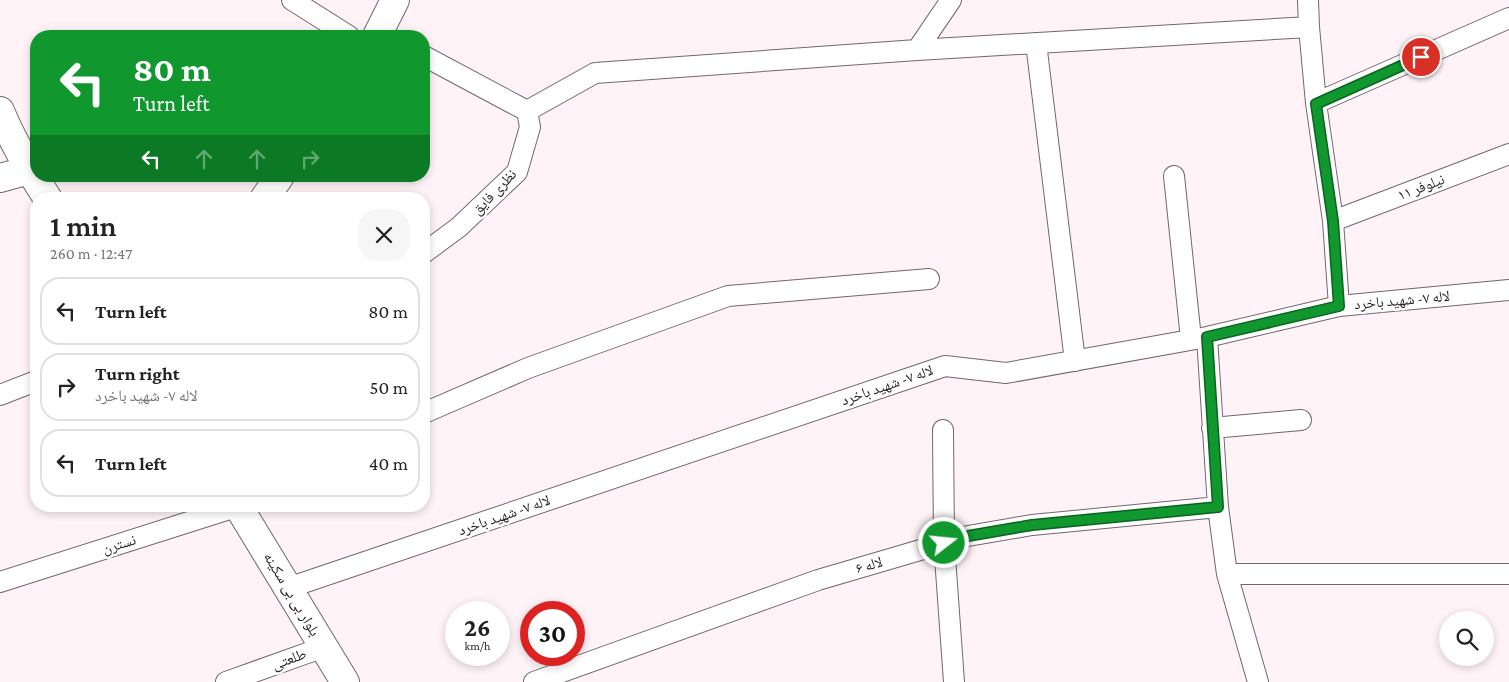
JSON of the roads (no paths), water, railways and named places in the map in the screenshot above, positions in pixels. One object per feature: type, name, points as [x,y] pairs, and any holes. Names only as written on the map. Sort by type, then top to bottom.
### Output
[{"type":"main road","points":[[383,30],[395,0]]},
{"type":"main road","points":[[0,178],[29,170],[3,128]]},
{"type":"main road","name":"بلوار بی بی سکینه","points":[[243,512],[345,682]]},
{"type":"street","points":[[292,0],[340,30]]},
{"type":"street","points":[[917,50],[951,0]]},
{"type":"street","points":[[1308,0],[1316,104],[1333,221],[1339,306]]},
{"type":"street","points":[[1316,104],[1509,18]]},
{"type":"street","points":[[430,59],[527,111],[595,73],[917,50],[1309,27]]},
{"type":"street","points":[[1036,43],[1075,361]]},
{"type":"street","name":"نظری فایق","points":[[430,249],[459,227],[517,172],[530,127],[527,111]]},
{"type":"street","name":"نیلوفر ۱۱","points":[[1333,221],[1509,154]]},
{"type":"street","points":[[1174,176],[1212,428],[1218,507],[1227,574],[1258,682]]},
{"type":"street","points":[[430,410],[528,368],[728,296],[929,279]]},
{"type":"street","name":"لاله ۷- شهید باخرد","points":[[288,588],[945,366],[1006,373],[1199,338],[1339,306],[1509,290]]},
{"type":"street","points":[[0,395],[30,383]]},
{"type":"street","points":[[1212,428],[1301,420]]},
{"type":"street","points":[[943,430],[944,543],[954,682]]},
{"type":"street","name":"لاله ۶","points":[[534,682],[818,580],[968,536],[1032,525],[1218,507]]},
{"type":"street","name":"نسترن","points":[[0,582],[220,512]]},
{"type":"street","points":[[1227,574],[1509,574]]},
{"type":"street","name":"طلعتی","points":[[226,682],[324,647]]}]
